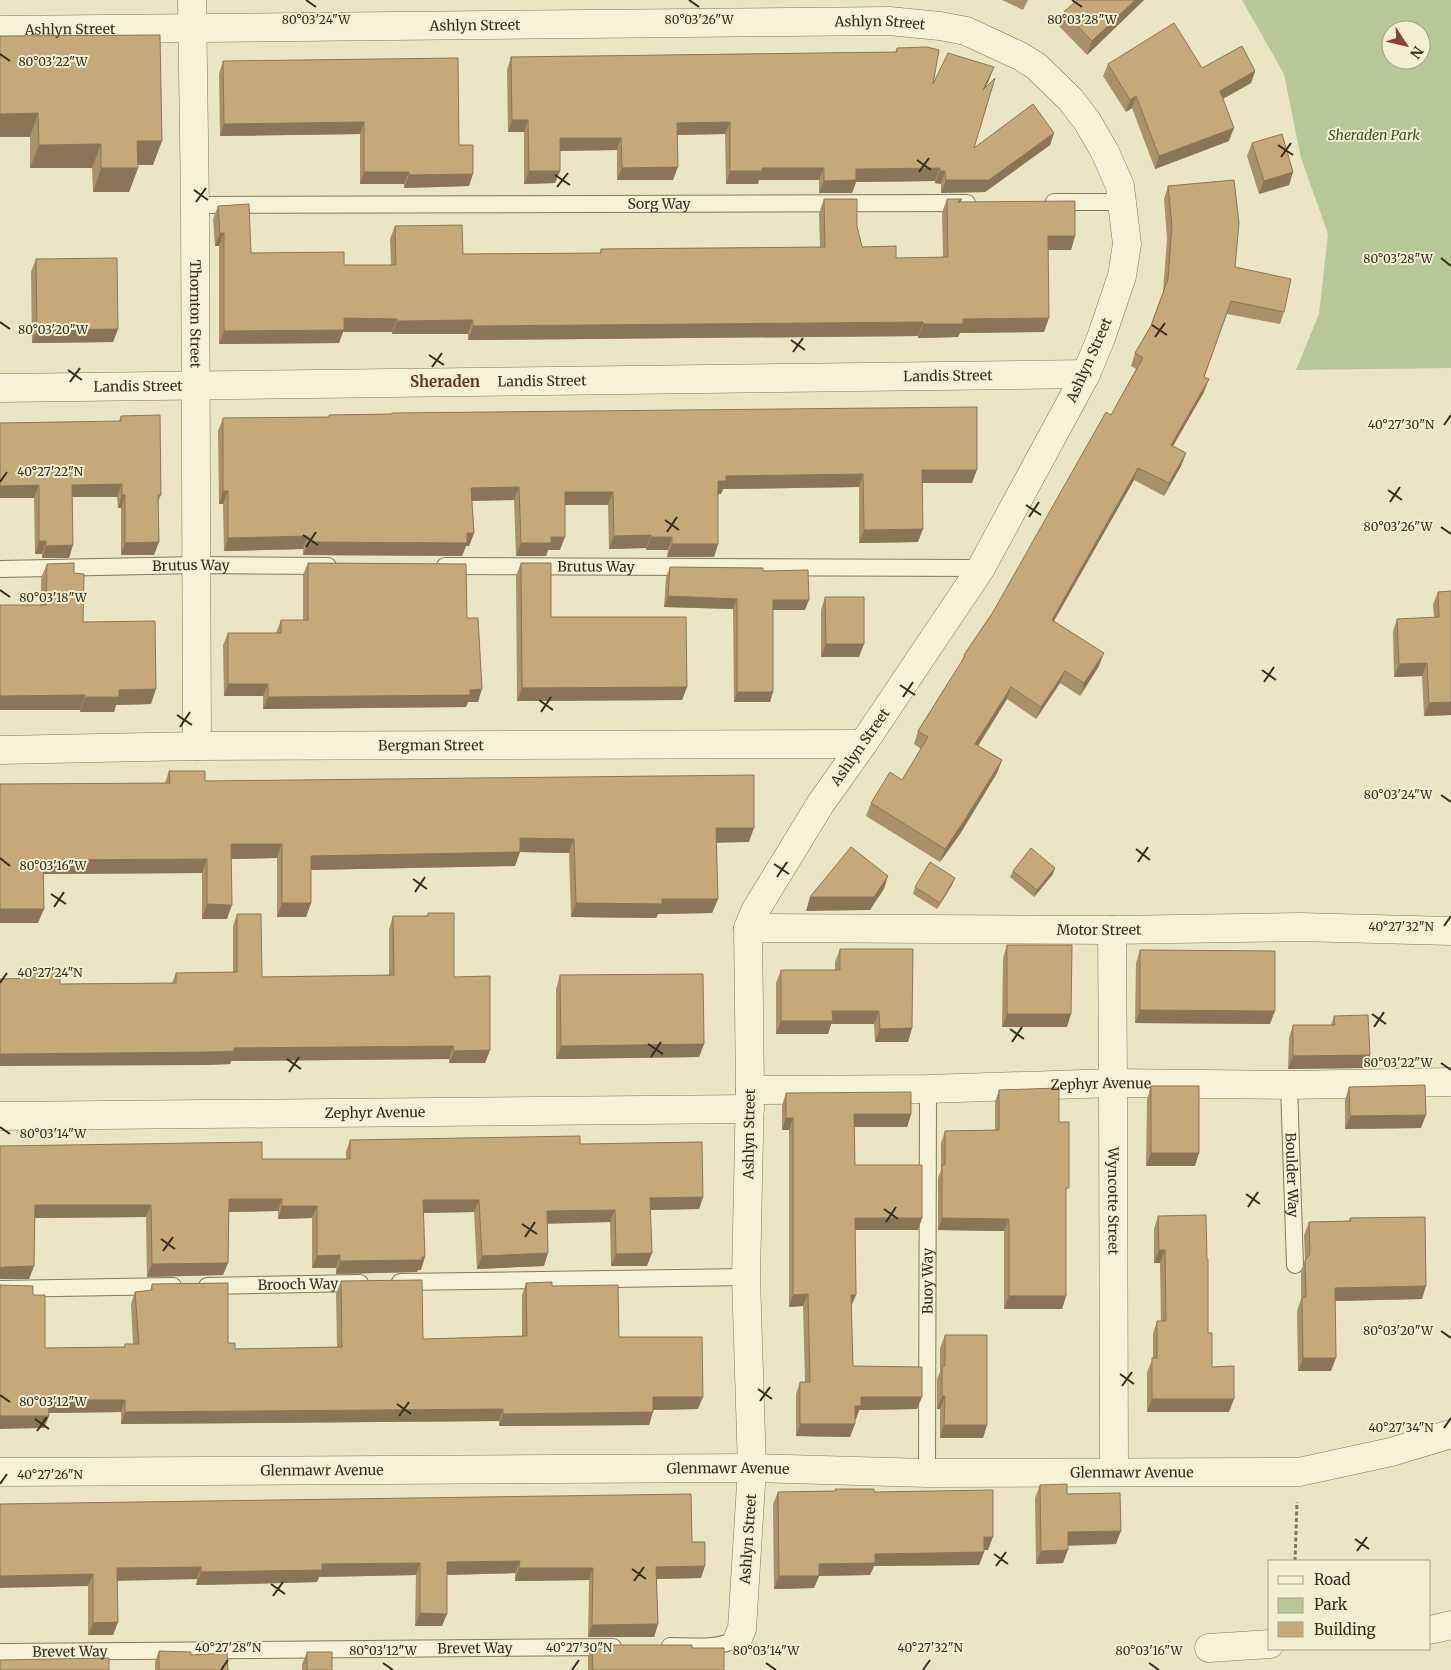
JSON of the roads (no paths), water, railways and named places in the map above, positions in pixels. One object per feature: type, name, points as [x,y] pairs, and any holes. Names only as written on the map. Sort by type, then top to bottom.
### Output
[{"type":"street","name":"Thornton Street","points":[[192,0],[198,746]]},
{"type":"street","name":"Ashlyn Street","points":[[0,30],[889,21],[940,26],[966,31],[1020,56],[1036,66],[1070,99],[1087,121],[1105,152],[1120,186],[1127,244],[1122,276],[1101,338],[1086,374],[982,568],[821,803],[755,911],[748,928],[750,1100],[746,1277],[752,1468],[742,1629],[738,1638]]},
{"type":"street","name":"Landis Street","points":[[0,388],[1086,374]]},
{"type":"street","name":"Bergman Street","points":[[0,750],[198,746],[863,744]]},
{"type":"street","name":"Motor Street","points":[[748,928],[1112,930],[1299,927],[1451,931]]},
{"type":"street","name":"Wyncotte Street","points":[[1112,930],[1114,1471]]},
{"type":"street","name":"Zephyr Avenue","points":[[0,1116],[750,1100],[928,1089],[1113,1083],[1289,1086],[1451,1082]]},
{"type":"street","name":"Glenmawr Avenue","points":[[0,1472],[752,1468],[927,1473],[1298,1472],[1391,1452],[1451,1434]]},
{"type":"street","points":[[1431,1630],[1451,1625]]},
{"type":"street","points":[[1209,1648],[1268,1644]]},
{"type":"lane","points":[[1042,202],[1122,202]]},
{"type":"lane","name":"Sorg Way","points":[[195,205],[982,203]]},
{"type":"lane","name":"Brutus Way","points":[[0,569],[197,565],[346,566]]},
{"type":"lane","name":"Brutus Way","points":[[425,566],[982,568]]},
{"type":"lane","name":"Boulder Way","points":[[1289,1086],[1295,1265]]},
{"type":"lane","name":"Buoy Way","points":[[927,1473],[928,1089]]},
{"type":"lane","name":"Brooch Way","points":[[0,1289],[746,1277]]},
{"type":"lane","points":[[656,1646],[715,1646],[728,1644],[738,1638]]},
{"type":"lane","name":"Brevet Way","points":[[0,1652],[626,1647]]},
{"type":"district","name":"Sheraden","points":[[445,382]]},
{"type":"park label","name":"Sheraden Park","points":[[1374,135]]}]
